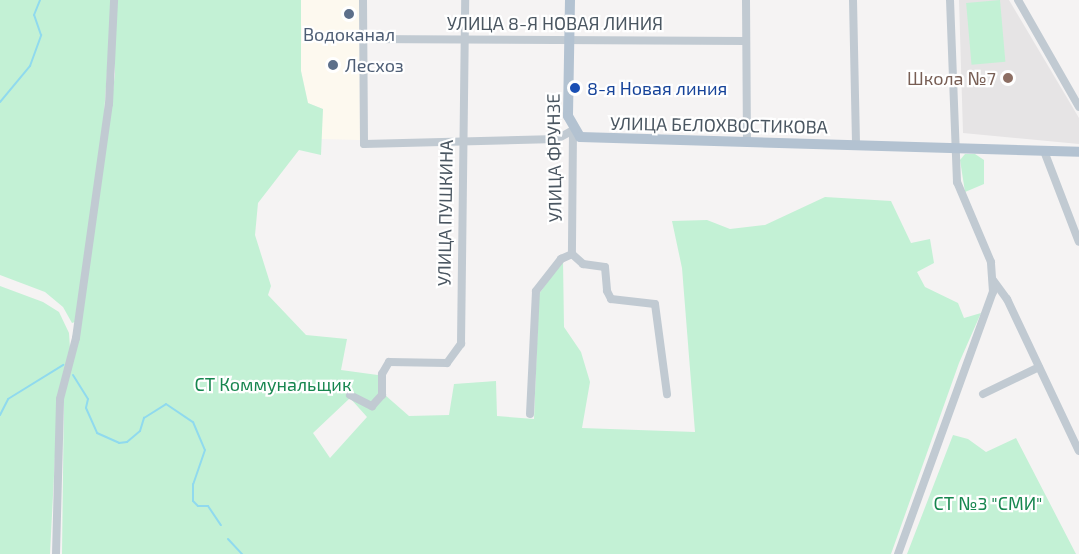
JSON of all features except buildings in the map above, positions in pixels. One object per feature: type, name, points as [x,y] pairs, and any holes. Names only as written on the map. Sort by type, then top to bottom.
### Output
[{"type":"main road","name":"УЛИЦА ФРУНЗЕ","points":[[570,0],[568,116],[573,130]]},
{"type":"main road","name":"УЛИЦА БЕЛОХВОСТИКОВА","points":[[573,130],[590,139],[856,144],[1079,152]]},
{"type":"street","points":[[56,554],[60,399],[76,338],[109,104],[114,0]]},
{"type":"street","points":[[363,0],[364,144],[557,139],[573,130]]},
{"type":"street","name":"УЛИЦА ПУШКИНА","points":[[350,395],[372,406],[380,400],[383,369],[389,362],[447,363],[460,344],[465,0]]},
{"type":"street","points":[[746,0],[747,142]]},
{"type":"street","points":[[853,0],[856,144]]},
{"type":"street","points":[[898,554],[990,304],[991,262],[961,198],[953,147],[950,0]]},
{"type":"street","points":[[1018,0],[1079,107]]},
{"type":"street","name":"УЛИЦА 8-Я НОВАЯ ЛИНИЯ","points":[[363,39],[746,41]]},
{"type":"street","name":"УЛИЦА ФРУНЗЕ","points":[[572,254],[573,130]]},
{"type":"street","points":[[1044,151],[1079,242]]},
{"type":"street","points":[[531,414],[536,291],[561,258],[572,254],[583,264],[605,267],[607,291],[611,299],[655,304],[667,394]]},
{"type":"street","points":[[992,279],[1007,299],[1079,451]]},
{"type":"street","points":[[982,394],[1039,367]]},
{"type":"shaded area","points":[[301,0],[359,0],[360,140],[321,139],[323,109],[308,103],[301,71]]},
{"type":"shaded area","name":"Школа №7","points":[[959,0],[1009,0],[1079,118],[1079,144],[963,133]]},
{"type":"green space","points":[[0,0],[112,0],[103,129],[75,322],[72,323],[63,307],[45,292],[0,275]]},
{"type":"green space","name":"СТ Коммунальщик","points":[[117,0],[301,0],[301,71],[308,103],[323,109],[321,155],[299,150],[258,203],[255,235],[271,286],[268,295],[306,335],[347,339],[341,370],[385,376],[385,395],[409,416],[449,415],[454,384],[496,381],[497,416],[534,419],[539,294],[563,260],[564,327],[581,352],[590,382],[582,428],[695,432],[682,268],[672,221],[707,220],[730,229],[765,225],[825,197],[891,201],[911,243],[930,239],[934,263],[917,272],[925,287],[958,303],[964,318],[981,313],[959,363],[891,554],[62,554],[64,396],[109,122],[115,74],[113,14]],"holes":[[[350,398],[367,417],[330,458],[313,433]]]},
{"type":"green space","points":[[1000,0],[1005,62],[972,65],[966,3]]},
{"type":"green space","points":[[965,154],[975,154],[984,160],[984,184],[965,192],[960,160]]},
{"type":"green space","points":[[0,286],[43,302],[59,312],[69,333],[70,348],[58,397],[50,554],[0,554]]},
{"type":"green space","name":"СТ №3 \"СМИ\"","points":[[953,435],[968,439],[986,452],[1016,438],[1076,554],[907,554]]},
{"type":"waterway","points":[[0,102],[30,66],[41,35],[34,15],[40,0]]},
{"type":"waterway","points":[[0,415],[8,399],[63,365]]},
{"type":"waterway","points":[[73,375],[88,399],[86,408],[97,433],[119,443],[127,442],[140,431],[144,418],[166,404],[193,422],[205,450],[193,484],[193,501],[198,506],[208,506],[221,525]]},
{"type":"waterway","points":[[228,539],[242,554]]},
{"type":"place","name":"Водоканал","points":[[349,14]]},
{"type":"place","name":"Лесхоз","points":[[333,65]]},
{"type":"place","name":"Школа №7","points":[[1008,78]]},
{"type":"place","name":"8-я Новая линия","points":[[575,88]]}]
